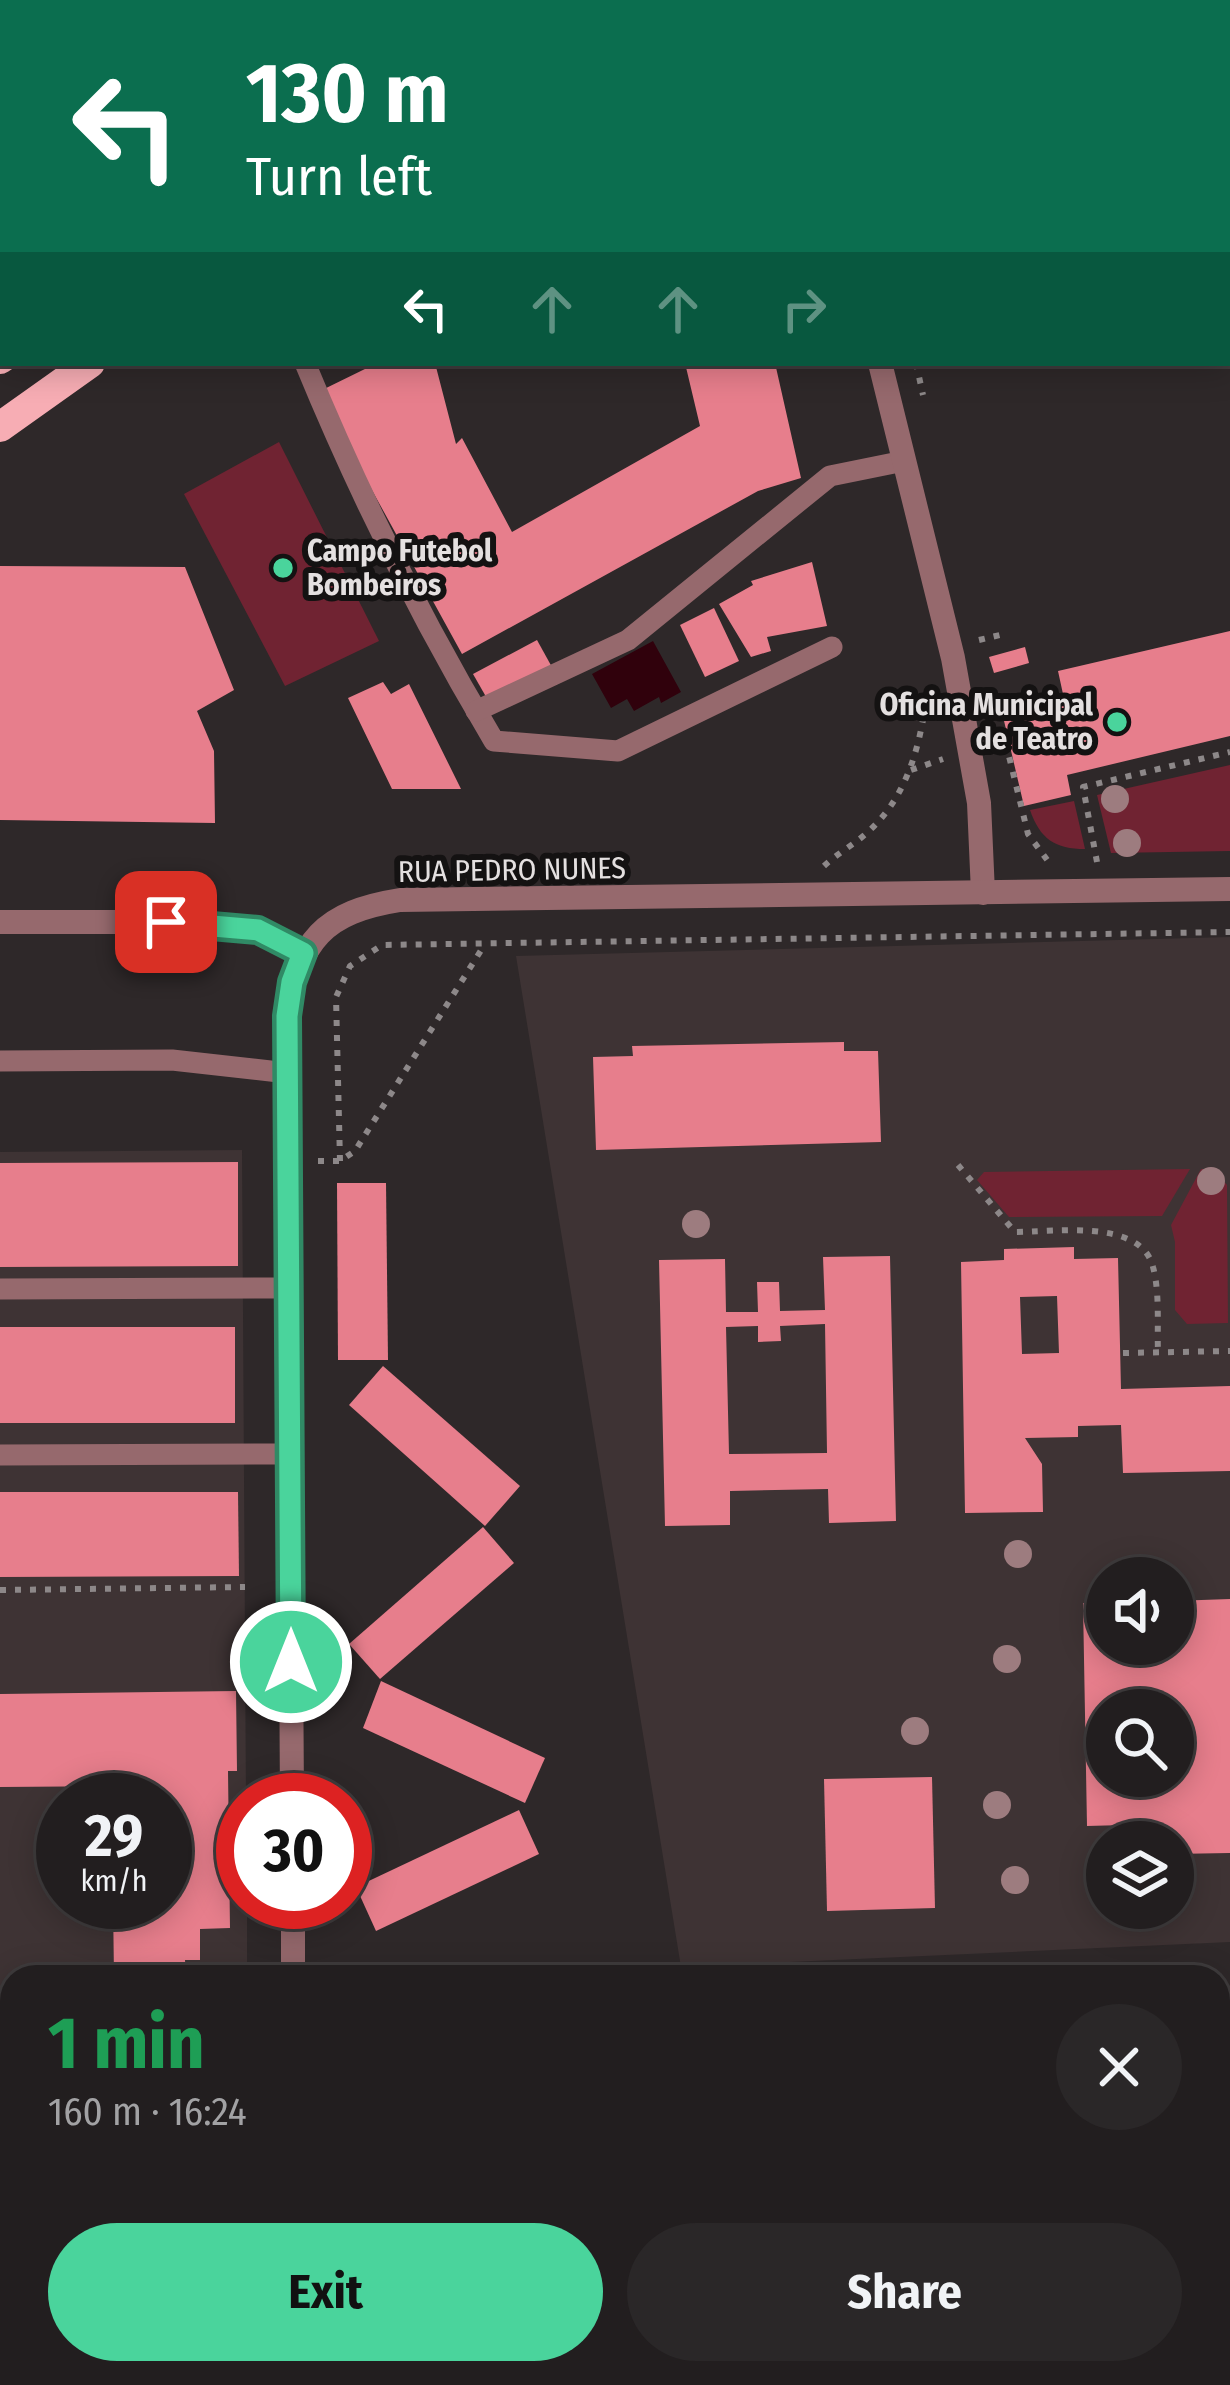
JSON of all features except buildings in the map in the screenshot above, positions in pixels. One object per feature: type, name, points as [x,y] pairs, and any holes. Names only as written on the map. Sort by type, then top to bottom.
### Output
[{"type":"main road","points":[[0,427],[86,366]]},
{"type":"street","points":[[881,366],[960,698],[979,803],[983,893]]},
{"type":"street","name":"RUA PEDRO NUNES","points":[[303,953],[328,924],[359,907],[400,901],[1230,889]]},
{"type":"street","points":[[0,922],[166,922],[258,930],[303,953],[287,1016],[292,1773]]},
{"type":"street","points":[[292,1929],[293,1965]]},
{"type":"lane","points":[[305,366],[354,483],[437,645],[494,740],[618,751],[832,647]]},
{"type":"lane","points":[[476,711],[628,640],[830,476],[904,461]]},
{"type":"lane","points":[[0,1061],[172,1060],[288,1073]]},
{"type":"lane","points":[[0,1289],[289,1288]]},
{"type":"lane","points":[[0,1455],[290,1454]]},
{"type":"path","points":[[979,640],[1000,635]]},
{"type":"path","points":[[1006,748],[1028,834],[1056,870]]},
{"type":"path","points":[[1085,866],[1099,861],[1082,787],[1230,752]]},
{"type":"path","points":[[816,874],[870,830],[911,770],[951,758]]},
{"type":"path","points":[[485,944],[355,1151],[340,1161],[336,997],[350,965],[382,946],[485,944],[1230,932]]},
{"type":"path","points":[[958,1165],[1016,1232],[1115,1231],[1141,1249],[1153,1263],[1158,1353]]},
{"type":"path","points":[[1123,1354],[1230,1351]]},
{"type":"path","points":[[0,1590],[244,1587]]},
{"type":"shaded area","name":"Campo Futebol Bombeiros","points":[[279,442],[379,641],[285,686],[184,494]]},
{"type":"shaded area","points":[[653,641],[681,692],[661,703],[659,697],[634,711],[627,699],[611,708],[592,674]]},
{"type":"shaded area","points":[[1230,765],[1230,851],[1111,853],[1097,795]]},
{"type":"shaded area","points":[[1074,801],[1085,849],[1050,840],[1030,810]]},
{"type":"shaded area","points":[[1230,937],[1230,1942],[681,1965],[516,956]]},
{"type":"shaded area","points":[[242,1150],[246,1773],[216,1773],[216,1929],[247,1929],[247,1965],[0,1965],[0,1152]]},
{"type":"shaded area","points":[[1190,1169],[1162,1216],[1009,1217],[977,1180],[984,1172]]},
{"type":"shaded area","points":[[1201,1169],[1213,1169],[1227,1185],[1228,1323],[1187,1324],[1175,1310],[1171,1225]]},
{"type":"place","name":"Campo Futebol Bombeiros","points":[[283,568]]},
{"type":"place","name":"Oficina Municipal de Teatro","points":[[1117,722]]},
{"type":"route","points":[[166,922],[258,930],[303,953],[287,1016],[291,1662]]}]
